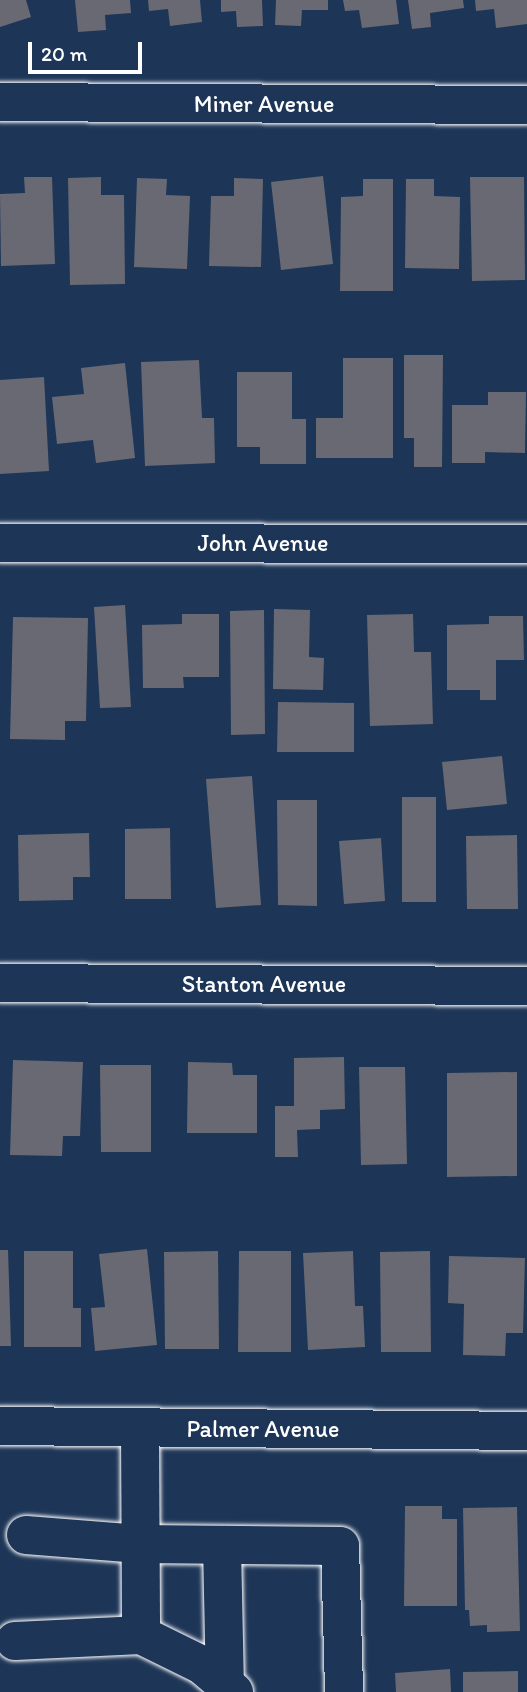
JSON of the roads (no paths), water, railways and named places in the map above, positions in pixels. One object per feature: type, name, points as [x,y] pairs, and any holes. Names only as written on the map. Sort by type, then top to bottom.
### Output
[{"type":"street","name":"Miner Avenue","points":[[0,102],[527,105]]},
{"type":"street","name":"John Avenue","points":[[0,543],[527,544]]},
{"type":"street","name":"Stanton Avenue","points":[[0,983],[527,986]]},
{"type":"street","name":"Palmer Avenue","points":[[0,1426],[527,1431]]},
{"type":"street","points":[[140,1428],[141,1635]]},
{"type":"street","points":[[26,1535],[140,1544],[340,1546],[344,1692]]},
{"type":"street","points":[[222,1545],[230,1688]]},
{"type":"street","points":[[15,1641],[141,1635],[202,1665],[230,1688]]}]
